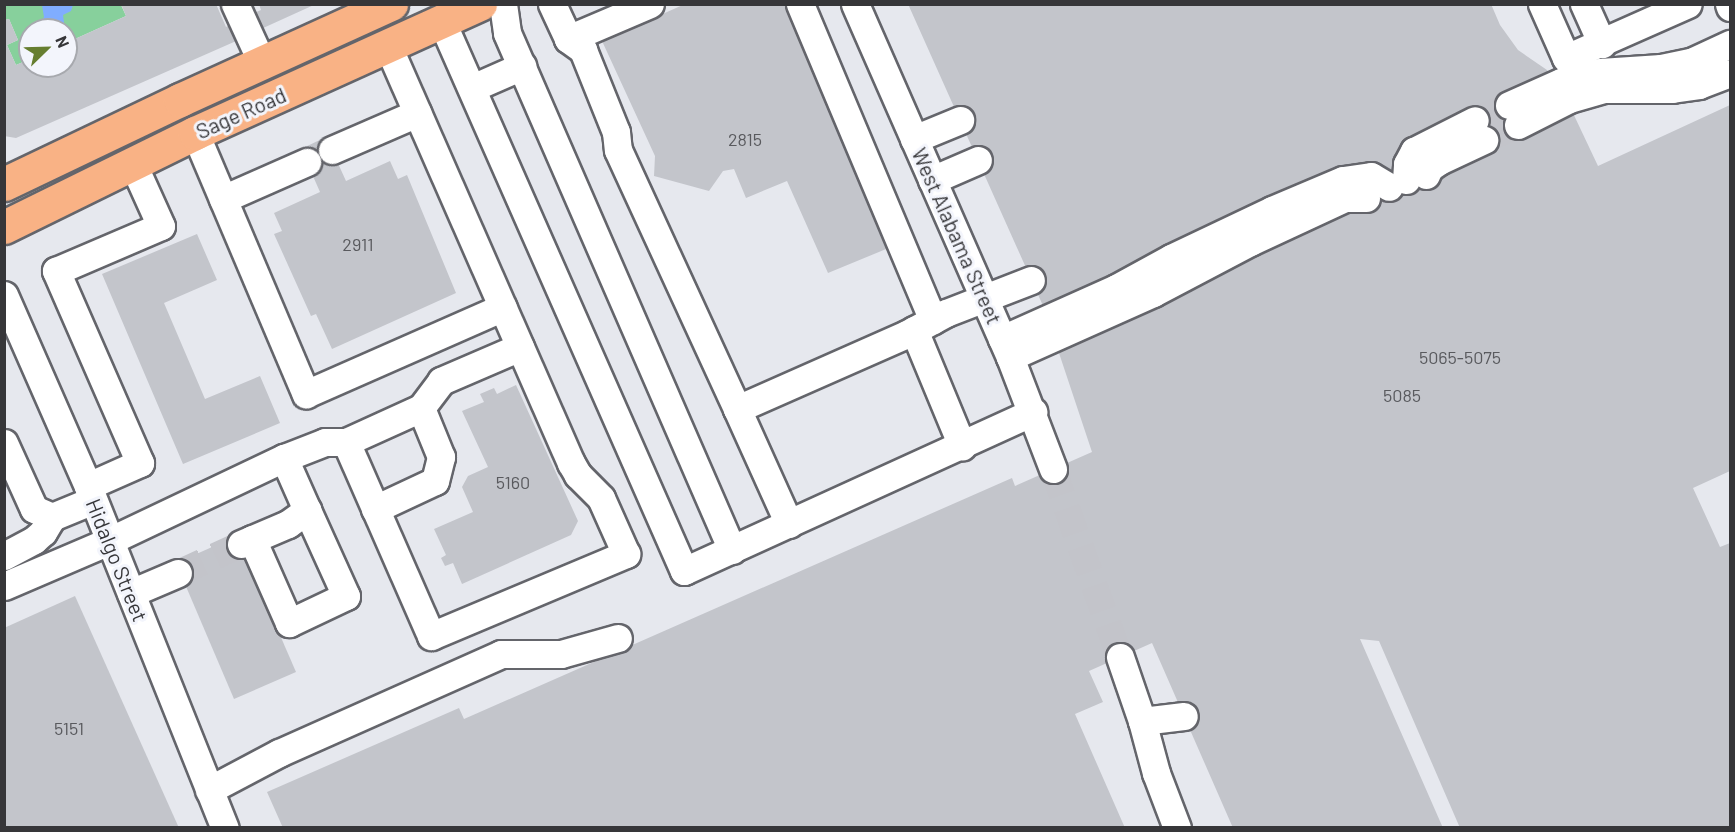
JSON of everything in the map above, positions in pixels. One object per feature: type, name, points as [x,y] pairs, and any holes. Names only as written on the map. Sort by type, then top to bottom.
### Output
[{"type":"main road","name":"Sage Road","points":[[4,184],[180,100],[391,4]]},
{"type":"main road","name":"Sage Road","points":[[4,227],[195,133],[480,4]]},
{"type":"main road","points":[[180,100],[195,133]]},
{"type":"street","points":[[235,4],[262,63]]},
{"type":"street","points":[[503,4],[507,33],[732,550]]},
{"type":"street","points":[[552,4],[568,39],[583,50],[616,132],[618,150],[789,524]]},
{"type":"street","points":[[568,39],[650,4]]},
{"type":"street","points":[[800,4],[924,325],[962,446]]},
{"type":"street","name":"West Alabama Street","points":[[855,4],[1006,348],[1033,412],[1053,469]]},
{"type":"street","points":[[1542,4],[1566,58],[1688,4]]},
{"type":"street","points":[[1584,4],[1602,44]]},
{"type":"street","points":[[442,22],[684,571],[1033,412]]},
{"type":"street","points":[[1661,68],[1695,52],[1728,30],[1731,24]]},
{"type":"street","points":[[1731,44],[1693,61],[1661,68],[1600,72],[1562,82],[1514,115],[1605,89],[1672,89],[1699,85],[1731,73]]},
{"type":"street","points":[[346,442],[431,636],[626,554],[602,498],[578,475],[572,463],[388,47]]},
{"type":"street","points":[[472,88],[522,66]]},
{"type":"street","points":[[332,150],[417,113]]},
{"type":"street","points":[[914,139],[960,120]]},
{"type":"street","points":[[1006,348],[1171,258],[1272,210],[1343,180],[1371,176],[1397,185],[1414,151],[1479,130]]},
{"type":"street","points":[[195,133],[306,394],[503,307]]},
{"type":"street","points":[[932,180],[978,160]]},
{"type":"street","points":[[223,199],[307,162]]},
{"type":"street","points":[[4,555],[34,540],[43,532],[52,518],[140,463],[56,271],[161,226],[133,164]]},
{"type":"street","points":[[737,409],[983,298],[1031,279]]},
{"type":"street","name":"Hidalgo Street","points":[[4,295],[91,493],[225,828]]},
{"type":"street","points":[[4,586],[109,541],[284,458],[325,442],[346,442],[421,408],[441,381],[520,346]]},
{"type":"street","points":[[375,509],[435,482],[441,457],[421,408]]},
{"type":"street","points":[[4,443],[34,509],[52,518]]},
{"type":"street","points":[[284,458],[346,596],[289,623],[247,542],[288,524],[307,510]]},
{"type":"street","points":[[130,593],[178,573]]},
{"type":"street","points":[[209,790],[279,753],[501,654],[561,654],[618,638]]},
{"type":"street","points":[[1120,657],[1142,721],[1156,772],[1177,828]]},
{"type":"street","points":[[1142,721],[1184,716]]},
{"type":"green space","points":[[5,4],[121,5],[126,16],[78,38],[78,18],[18,18],[18,40],[9,19],[5,20]]},
{"type":"green space","points":[[18,40],[18,64],[16,65],[7,45]]},
{"type":"water","points":[[42,5],[73,5],[71,11],[63,15],[63,18],[44,17]]},
{"type":"building","points":[[121,4],[216,4],[226,27],[236,22],[243,38],[16,138],[4,136],[4,20],[9,19],[18,40],[7,45],[16,65],[18,64],[18,78],[78,78],[78,38],[126,16]]},
{"type":"building","points":[[259,4],[316,4],[261,29],[254,13],[261,10]]},
{"type":"building","points":[[685,4],[784,4],[891,247],[828,273],[787,181],[746,198],[734,169],[723,171],[709,191],[654,176],[655,156],[602,41]]},
{"type":"building","points":[[908,4],[1491,4],[1500,25],[1518,50],[1547,70],[1572,111],[1598,166],[1730,105],[1730,471],[1693,488],[1720,547],[1730,543],[1730,828],[1460,828],[1379,641],[1360,639],[1443,828],[1233,828],[1152,643],[1089,671],[1103,702],[1075,714],[1125,828],[283,828],[267,792],[459,708],[464,719],[1012,478],[1015,486],[1092,452],[1044,308]]},
{"type":"building","points":[[326,137],[346,181],[390,161],[398,179],[407,175],[456,293],[332,349],[316,314],[311,316],[274,234],[282,231],[274,213],[320,192],[301,149]]},
{"type":"building","points":[[197,234],[217,280],[164,303],[205,399],[260,376],[280,423],[183,464],[102,274]]},
{"type":"building","points":[[516,385],[578,521],[571,535],[462,584],[453,563],[445,566],[441,558],[446,555],[434,529],[473,512],[462,487],[468,476],[488,467],[462,411],[484,402],[480,394],[494,388],[497,394]]},
{"type":"building","points":[[237,536],[296,672],[234,699],[176,563]]},
{"type":"building","points":[[75,596],[179,828],[4,828],[4,628]]},
{"type":"tunnel","points":[[1475,120],[1509,105]]},
{"type":"tunnel","points":[[1484,140],[1518,125]]},
{"type":"tunnel","points":[[1053,469],[1120,657]]},
{"type":"tunnel","points":[[178,573],[241,544]]}]
